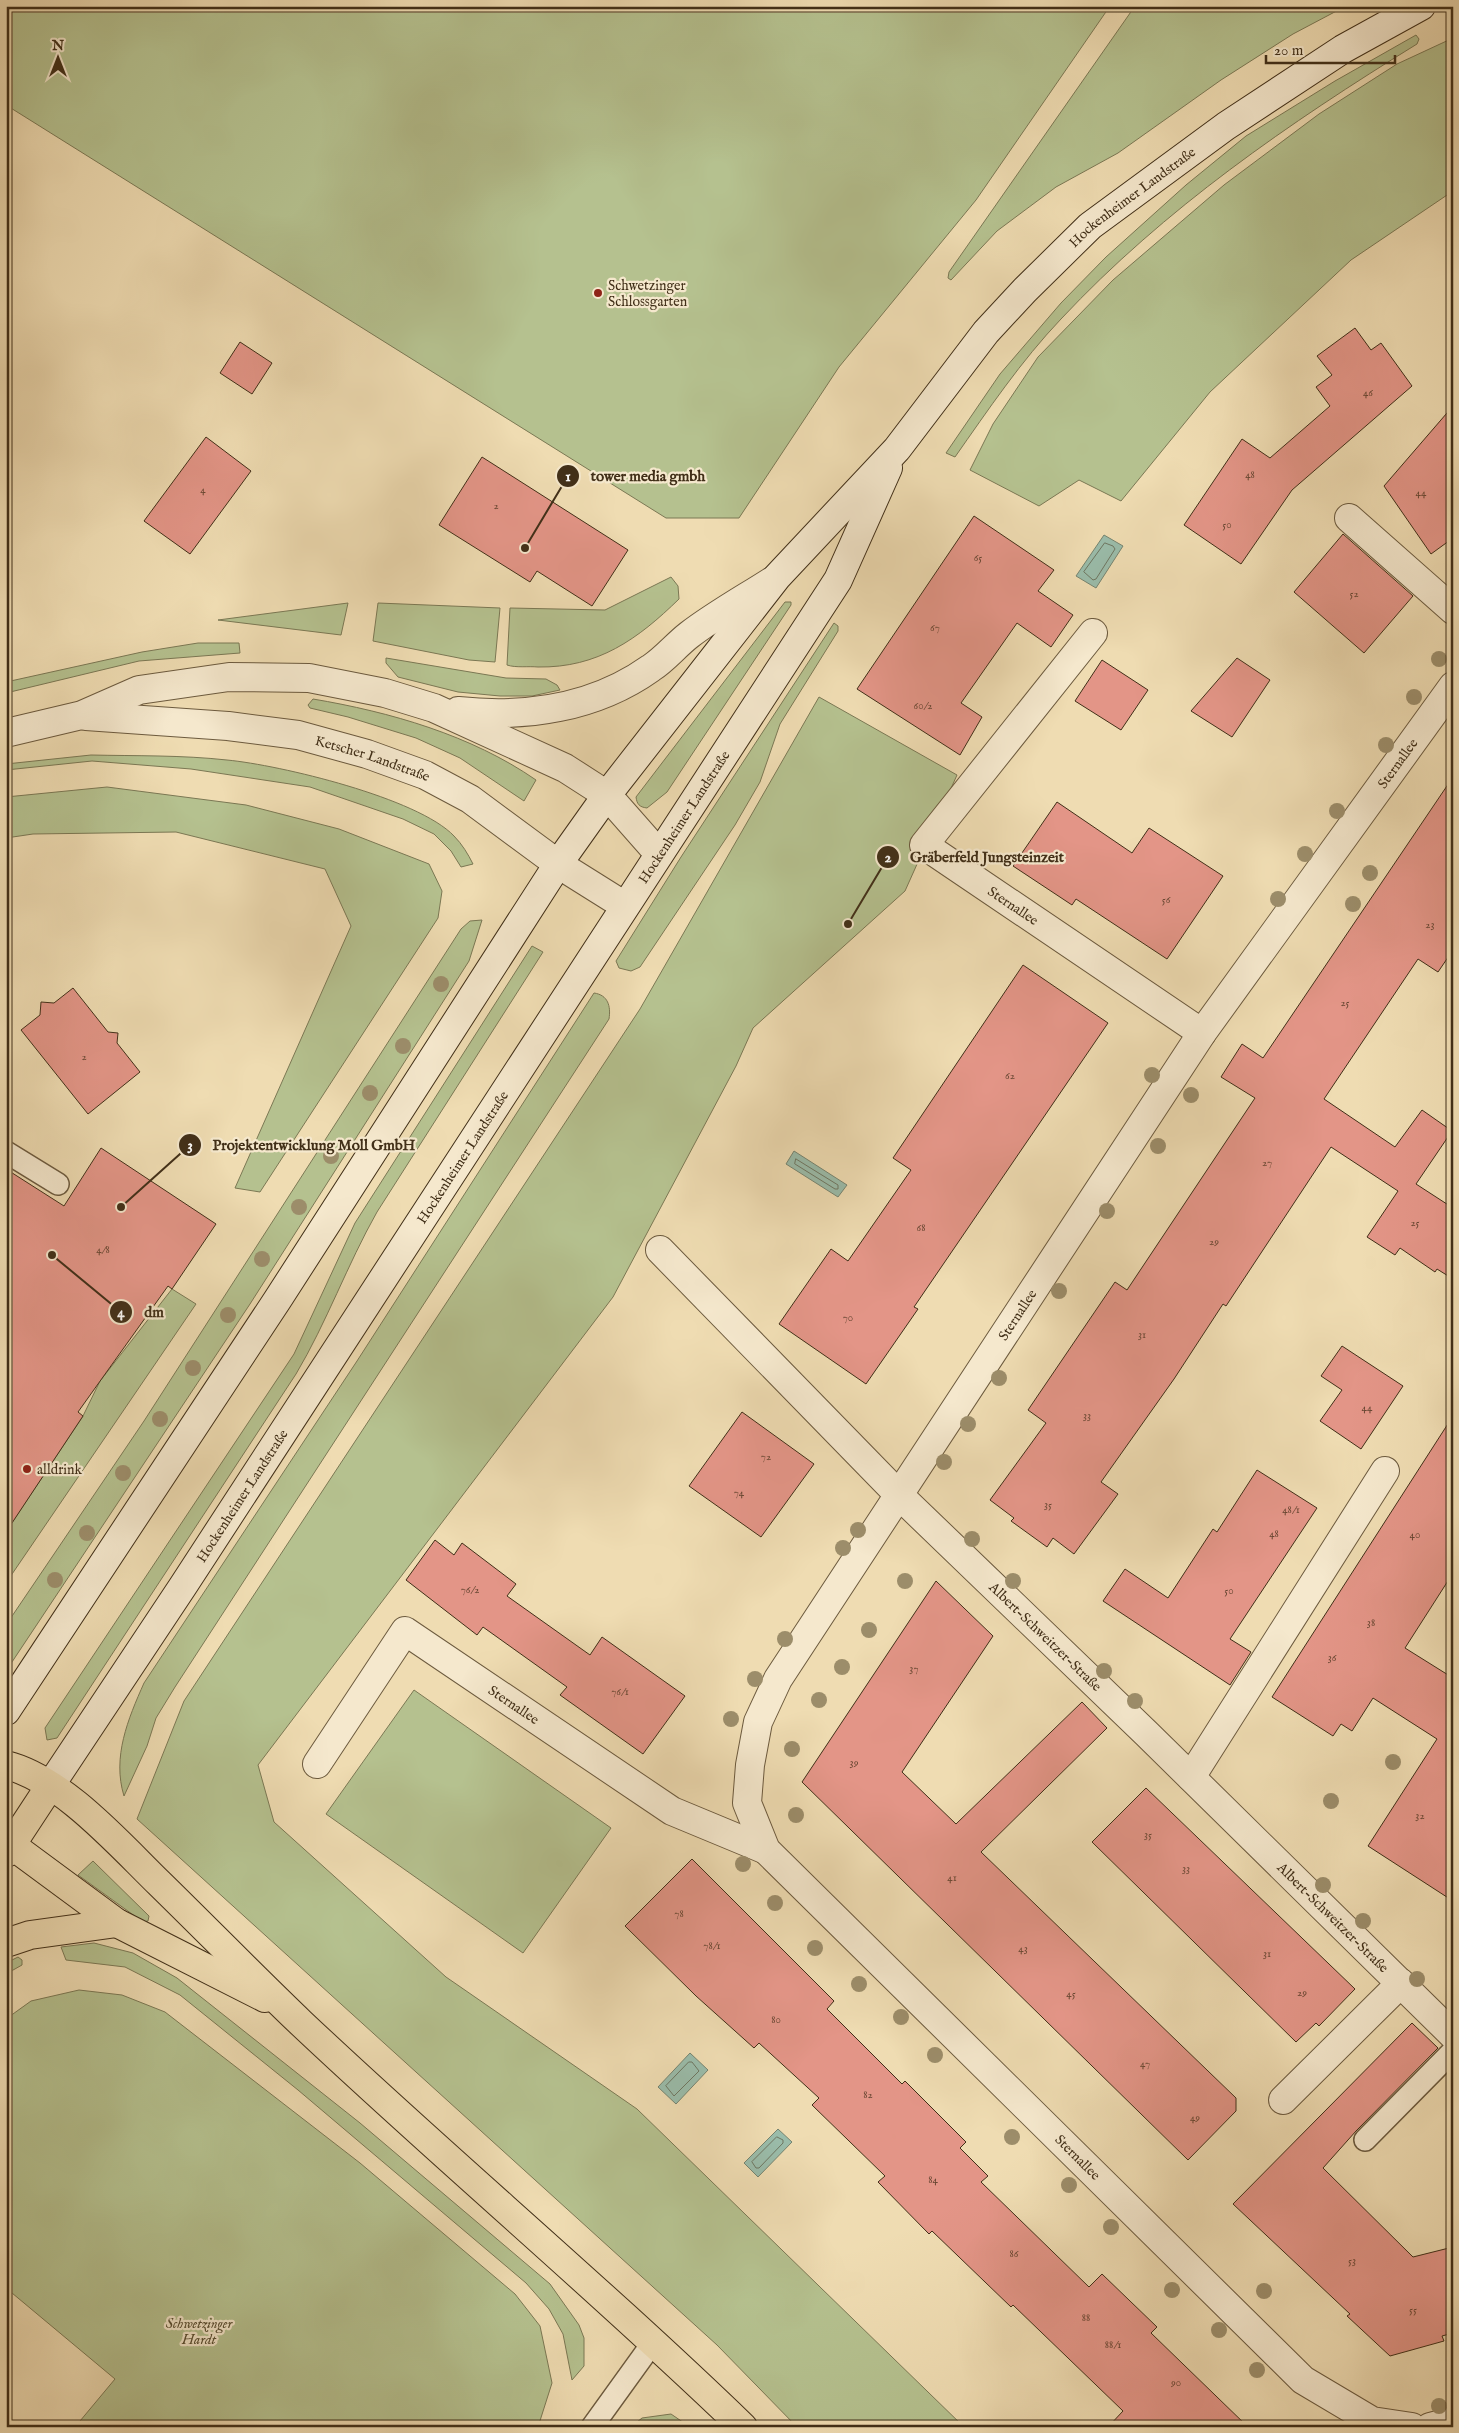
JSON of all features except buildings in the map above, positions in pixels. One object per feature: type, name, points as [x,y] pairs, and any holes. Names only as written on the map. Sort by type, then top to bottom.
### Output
[{"type":"main road","points":[[6,1765],[25,1770],[50,1786],[107,1831],[289,2010],[654,2341],[743,2427]]},
{"type":"main road","name":"Hockenheimer Landstraße","points":[[8,1846],[50,1786]]},
{"type":"main road","points":[[8,1846],[117,1923],[289,2010]]},
{"type":"main road","points":[[6,1943],[30,1935],[117,1923]]},
{"type":"street","name":"Hockenheimer Landstraße","points":[[6,1711],[283,1291],[558,864],[607,795],[777,577],[897,449],[986,332],[1090,226],[1226,126],[1344,49],[1421,6]]},
{"type":"street","name":"Hockenheimer Landstraße","points":[[50,1786],[194,1570],[838,580],[897,449]]},
{"type":"street","points":[[1349,518],[1453,610]]},
{"type":"street","name":"Ketscher Landstraße","points":[[434,708],[493,715],[537,712],[578,702],[619,688],[652,668],[689,635],[777,577]]},
{"type":"street","name":"Sternallee","points":[[1093,633],[924,845],[1202,1033]]},
{"type":"street","name":"Ketscher Landstraße","points":[[6,732],[82,715],[139,690],[229,677],[309,678],[385,693],[434,708],[565,768],[607,795],[659,854]]},
{"type":"street","name":"Sternallee","points":[[766,1850],[747,1803],[750,1765],[758,1722],[778,1679],[900,1496],[1046,1268],[1202,1033],[1453,686]]},
{"type":"street","name":"Ketscher Landstraße","points":[[82,715],[228,726],[298,735],[367,754],[425,774],[470,799],[558,864],[625,906]]},
{"type":"street","points":[[660,1250],[900,1496]]},
{"type":"street","points":[[1191,1777],[1385,1471]]},
{"type":"street","name":"Albert-Schweitzer-Straße","points":[[900,1496],[1191,1777],[1453,2035]]},
{"type":"street","name":"Sternallee","points":[[317,1764],[405,1631],[672,1812],[766,1850],[1303,2380],[1372,2421],[1412,2427]]},
{"type":"street","points":[[1283,2100],[1401,1983]]},
{"type":"street","points":[[1430,2427],[1453,2421]]},
{"type":"lane","points":[[6,1152],[58,1184]]},
{"type":"lane","points":[[1365,2140],[1453,2051]]},
{"type":"lane","points":[[592,2427],[654,2341]]},
{"type":"green space","name":"Schwetzinger Schlossgarten","points":[[6,6],[1110,6],[976,200],[839,367],[739,518],[666,518],[6,105]]},
{"type":"green space","points":[[1135,6],[1346,6],[1293,34],[1221,80],[1118,153],[1056,187],[997,231],[951,280],[948,278],[949,272]]},
{"type":"green space","points":[[1416,35],[1419,39],[1417,44],[1275,137],[1185,204],[1142,241],[1101,279],[1046,335],[1005,386],[955,457],[946,453],[1000,374],[1061,303],[1106,257],[1186,185],[1246,136],[1335,81]]},
{"type":"green space","points":[[1453,38],[1453,191],[1351,260],[1210,392],[1121,501],[1079,480],[1039,506],[970,470],[993,424],[1038,357],[1113,280],[1224,185],[1319,114],[1397,64]]},
{"type":"green space","points":[[671,577],[678,586],[679,599],[648,627],[616,648],[580,662],[560,666],[518,667],[507,665],[510,608],[605,610]]},
{"type":"green space","points":[[785,602],[791,602],[791,605],[667,792],[647,808],[640,806],[636,797]]},
{"type":"green space","points":[[348,603],[341,635],[218,620]]},
{"type":"green space","points":[[378,603],[500,608],[495,662],[469,660],[373,641]]},
{"type":"green space","points":[[834,623],[838,626],[838,631],[780,724],[760,782],[735,825],[640,967],[631,971],[619,968],[616,961],[681,857]]},
{"type":"green space","points":[[198,643],[239,643],[240,653],[139,661],[6,693],[6,682],[142,652]]},
{"type":"green space","points":[[386,658],[506,678],[546,679],[557,685],[560,690],[532,696],[500,696],[458,692],[398,677],[386,663]]},
{"type":"green space","points":[[819,697],[957,775],[905,891],[753,1028],[736,1066],[613,1297],[258,1765],[274,1822],[446,1977],[637,2109],[964,2427],[797,2427],[717,2345],[137,1819],[184,1701],[640,1009]]},
{"type":"green space","points":[[313,699],[400,718],[457,738],[485,750],[536,780],[524,801],[460,758],[416,738],[348,717],[310,708],[308,705]]},
{"type":"green space","points":[[91,755],[210,758],[250,763],[313,776],[380,797],[411,809],[436,822],[457,839],[473,864],[461,867],[451,851],[434,834],[403,819],[310,787],[191,769],[92,761],[6,770],[6,764]]},
{"type":"green space","points":[[107,787],[246,805],[339,829],[429,864],[442,891],[438,918],[260,1192],[235,1188],[351,926],[325,869],[176,832],[33,834],[6,838],[6,797]]},
{"type":"green space","points":[[482,920],[469,961],[250,1304],[6,1671],[6,1625],[144,1421],[461,929],[470,921]]},
{"type":"green space","points":[[532,946],[543,952],[377,1212],[318,1334],[296,1374],[57,1738],[47,1740],[45,1728],[294,1354],[355,1223]]},
{"type":"green space","points":[[594,993],[603,996],[608,1002],[609,1019],[175,1687],[156,1718],[147,1746],[124,1796],[120,1767],[121,1753],[127,1724],[144,1683],[357,1361]]},
{"type":"green space","points":[[172,1289],[196,1304],[8,1580],[6,1579],[6,1522],[11,1524],[83,1416],[100,1381]]},
{"type":"green space","points":[[414,1690],[611,1828],[523,1953],[326,1814]]},
{"type":"green space","points":[[93,1861],[149,1916],[148,1921],[143,1922],[78,1875]]},
{"type":"green space","points":[[94,1943],[133,1953],[177,1978],[360,2123],[550,2284],[579,2325],[584,2338],[584,2366],[572,2380],[563,2334],[549,2309],[526,2283],[298,2090],[180,1995],[125,1967],[66,1960],[61,1947]]},
{"type":"green space","points":[[18,1957],[22,1960],[22,1965],[6,1974],[6,1963]]},
{"type":"green space","name":"Schwetzinger Hardt","points":[[79,1990],[122,1995],[165,2012],[360,2163],[515,2294],[540,2326],[552,2383],[538,2427],[75,2427],[115,2379],[6,2288],[6,2019],[31,2001]]},
{"type":"green space","points":[[671,2414],[690,2427],[631,2427],[642,2418]]},
{"type":"water","points":[[1104,535],[1123,546],[1096,588],[1076,576]]},
{"type":"water","points":[[794,1151],[847,1185],[838,1197],[786,1164]]},
{"type":"water","points":[[690,2053],[708,2070],[676,2104],[658,2087]]},
{"type":"water","points":[[778,2129],[792,2142],[758,2177],[744,2163]]},
{"type":"place","name":"Schwetzinger Schlossgarten","points":[[598,293]]},
{"type":"place","name":"tower media gmbh","points":[[525,548]]},
{"type":"place","name":"Gräberfeld Jungsteinzeit","points":[[848,924]]},
{"type":"place","name":"Projektentwicklung Moll GmbH","points":[[121,1207]]},
{"type":"place","name":"dm","points":[[52,1255]]},
{"type":"place","name":"alldrink","points":[[27,1469]]}]
